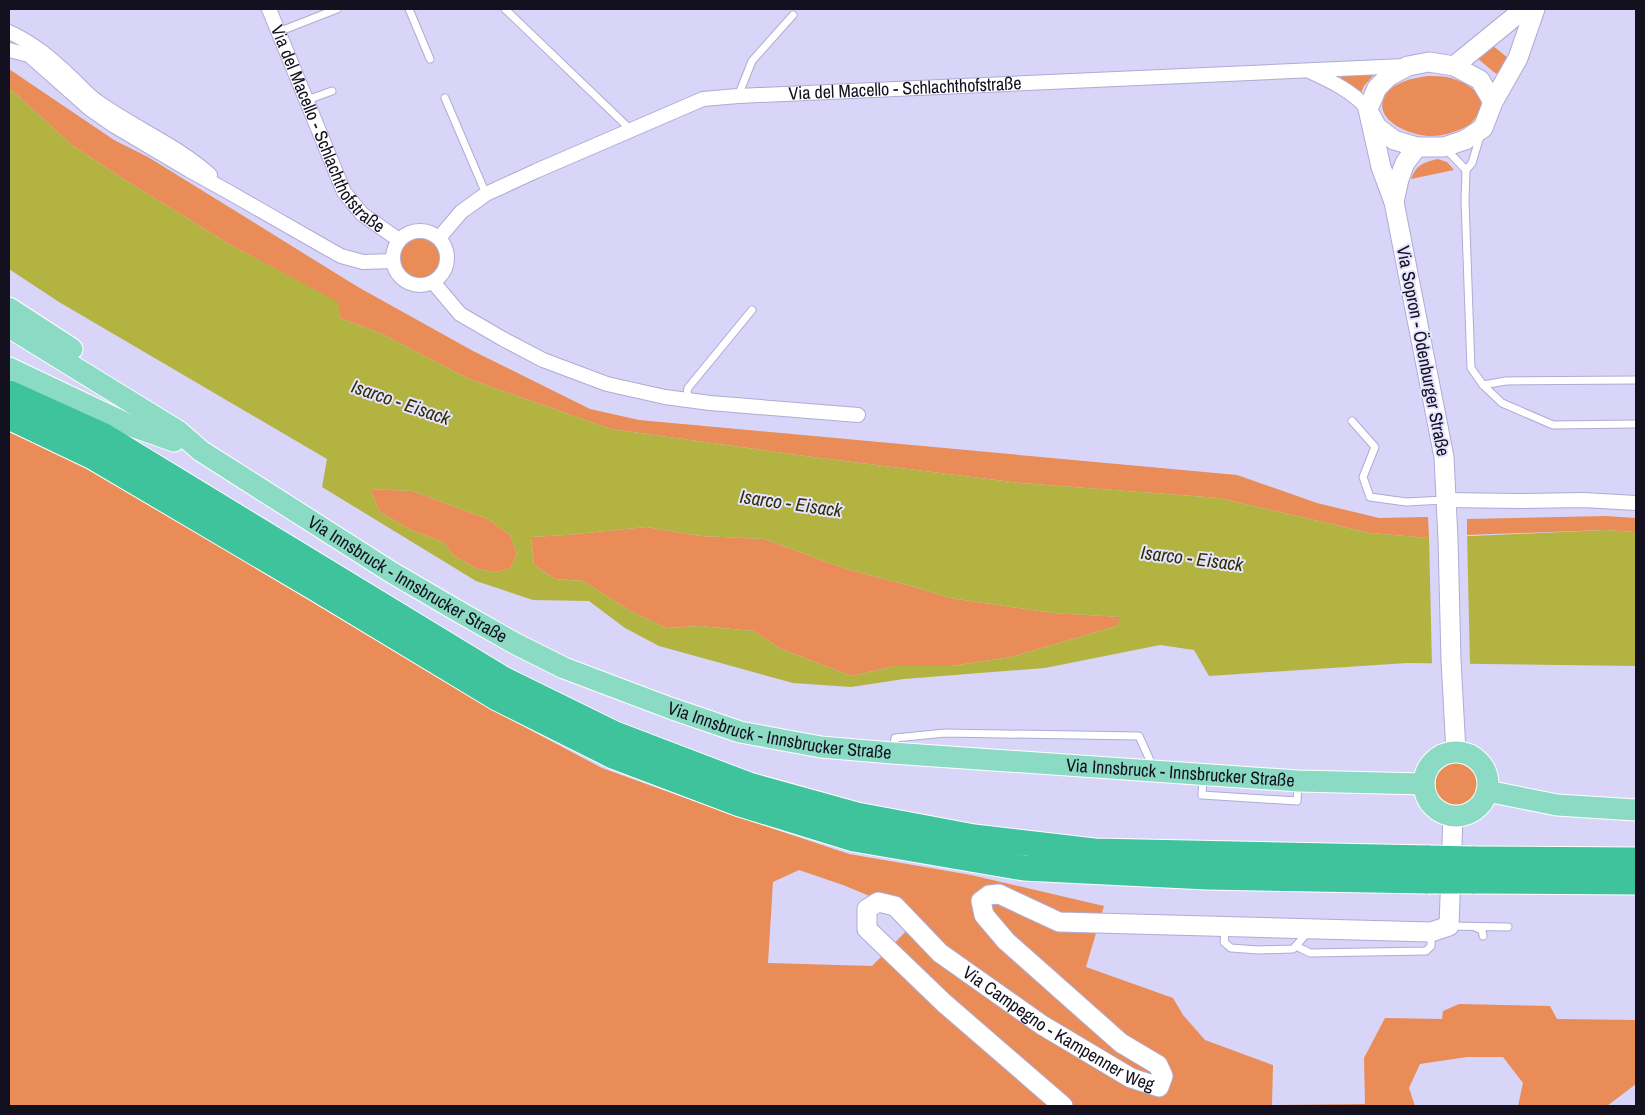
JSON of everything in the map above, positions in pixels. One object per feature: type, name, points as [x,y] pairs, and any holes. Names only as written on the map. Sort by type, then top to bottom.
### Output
[{"type":"highway","points":[[9,393],[104,436],[503,679],[615,734],[749,785],[857,815],[974,837],[1094,850],[1472,870],[1636,882]]},
{"type":"highway","points":[[9,417],[93,457],[497,698],[613,756],[740,804],[854,840],[1024,868],[1207,877],[1428,869]]},
{"type":"highway","points":[[1472,870],[1636,860]]},
{"type":"main road","points":[[9,308],[147,396],[176,436]]},
{"type":"main road","name":"Via Innsbruck - Innsbrucker Straße","points":[[9,327],[176,436]]},
{"type":"main road","name":"Via Innsbruck - Innsbrucker Straße","points":[[9,343],[176,436],[391,572],[516,644],[564,668],[740,732],[821,747],[892,754],[1298,782],[1424,784]]},
{"type":"main road","points":[[9,368],[129,425],[176,436]]},
{"type":"main road","points":[[1456,752],[1466,754],[1481,764],[1488,781],[1487,791],[1475,810],[1453,816],[1432,806],[1424,784],[1425,774],[1437,758],[1456,752]]},
{"type":"main road","points":[[1487,791],[1557,805],[1636,810]]},
{"type":"street","name":"Via del Macello - Schlachthofstraße","points":[[269,9],[344,192],[362,214],[400,240]]},
{"type":"street","points":[[1454,66],[1524,9]]},
{"type":"street","points":[[1306,70],[1334,82],[1359,99],[1368,109],[1377,127],[1394,140],[1417,147],[1444,147],[1465,140],[1482,128],[1493,102],[1518,58],[1535,9]]},
{"type":"street","points":[[9,32],[28,41],[52,59],[96,101],[194,161],[227,191]]},
{"type":"street","points":[[9,50],[29,54],[112,125],[341,256],[363,262],[393,261]]},
{"type":"street","name":"Via del Macello - Schlachthofstraße","points":[[439,238],[461,212],[486,194],[703,99],[1408,66],[1429,62],[1454,66],[1480,80],[1493,102]]},
{"type":"street","name":"Via del Macello - Schlachthofstraße","points":[[1368,109],[1376,88],[1389,76],[1408,66]]},
{"type":"street","points":[[1368,109],[1381,167],[1394,202]]},
{"type":"street","points":[[1394,202],[1405,163],[1417,147]]},
{"type":"street","name":"Via Sopron - Ödenburger Straße","points":[[1394,202],[1444,457],[1456,752]]},
{"type":"street","points":[[413,231],[432,233],[439,238],[444,244],[447,254],[446,268],[441,276],[434,282],[424,285],[415,285],[402,279],[393,261],[395,246],[400,240],[406,234],[413,231]]},
{"type":"street","points":[[434,282],[460,314],[543,360],[607,384],[686,400],[858,415]]},
{"type":"street","points":[[1446,506],[1518,501],[1583,500],[1636,503]]},
{"type":"street","points":[[1437,935],[1453,816]]},
{"type":"street","name":"Via Campegno - Kampenner Weg","points":[[1063,1106],[944,1003],[867,929],[867,909],[878,902],[895,906],[940,952],[1042,1024],[1130,1078],[1159,1087],[1163,1076],[1158,1065],[1121,1042],[1006,941],[984,915],[981,901],[989,895],[999,894],[1059,922],[1314,929],[1437,935]]},
{"type":"lane","points":[[278,32],[337,9]]},
{"type":"lane","points":[[409,9],[430,59]]},
{"type":"lane","points":[[505,9],[632,130]]},
{"type":"lane","points":[[738,96],[752,61],[792,15]]},
{"type":"lane","points":[[307,100],[332,91]]},
{"type":"lane","points":[[445,98],[486,194]]},
{"type":"lane","points":[[1482,128],[1472,163],[1466,170],[1465,201],[1471,368],[1483,385],[1502,403],[1553,425],[1636,424]]},
{"type":"lane","points":[[1444,147],[1455,156],[1466,170]]},
{"type":"lane","points":[[686,400],[688,388],[752,310]]},
{"type":"lane","points":[[1483,385],[1506,381],[1636,380]]},
{"type":"lane","points":[[1352,421],[1375,446],[1363,477],[1370,497],[1446,506]]},
{"type":"lane","points":[[892,754],[895,738],[944,733],[1139,736],[1155,772]]},
{"type":"lane","points":[[1234,927],[1225,933],[1224,942],[1230,948],[1258,950],[1293,949],[1308,932],[1314,929]]},
{"type":"lane","points":[[1474,927],[1482,930],[1483,936]]},
{"type":"lane","points":[[1296,946],[1310,953],[1426,951],[1437,935],[1474,927],[1508,927]]},
{"type":"shaded area","points":[[1492,45],[1508,58],[1498,74],[1477,58]]},
{"type":"shaded area","points":[[9,69],[114,140],[148,157],[358,287],[473,351],[590,409],[639,420],[1237,475],[1317,503],[1379,518],[1428,517],[1429,538],[1370,533],[1219,498],[1021,483],[611,429],[469,379],[380,333],[340,318],[337,302],[229,244],[73,146],[9,88]]},
{"type":"shaded area","points":[[1378,70],[1364,86],[1360,95],[1341,82],[1341,72]]},
{"type":"shaded area","points":[[1428,76],[1454,79],[1467,85],[1478,95],[1481,100],[1481,107],[1471,123],[1464,128],[1447,134],[1424,136],[1404,130],[1388,118],[1383,111],[1383,102],[1387,93],[1395,86],[1406,81]]},
{"type":"shaded area","points":[[1438,159],[1447,162],[1454,170],[1411,179],[1415,170],[1421,165]]},
{"type":"shaded area","points":[[420,235],[433,239],[439,245],[443,258],[439,271],[433,277],[420,281],[407,277],[401,271],[397,258],[401,245],[407,239]]},
{"type":"shaded area","points":[[9,432],[74,460],[277,579],[487,707],[602,768],[735,816],[849,854],[971,875],[1104,906],[1086,967],[1173,998],[1183,1015],[1205,1040],[1273,1065],[1272,1105],[1365,1104],[1364,1058],[1385,1018],[1442,1019],[1443,1011],[1459,1004],[1550,1006],[1557,1019],[1636,1020],[1636,1084],[1607,1106],[1518,1106],[1523,1083],[1503,1057],[1467,1057],[1420,1064],[1409,1088],[1415,1106],[9,1106]],"holes":[[[799,870],[843,885],[920,917],[872,966],[768,963],[773,882]]]},
{"type":"shaded area","points":[[370,489],[412,491],[488,519],[510,535],[517,554],[510,569],[496,572],[477,569],[453,555],[443,542],[411,530],[380,512]]},
{"type":"shaded area","points":[[1606,516],[1636,518],[1636,532],[1605,530],[1467,535],[1467,519]]},
{"type":"shaded area","points":[[646,527],[700,536],[764,539],[846,569],[950,598],[1053,613],[1121,617],[1117,626],[1011,657],[951,666],[894,666],[852,676],[781,649],[754,631],[700,626],[666,628],[629,610],[583,581],[555,579],[534,565],[531,537]]},
{"type":"shaded area","points":[[1455,761],[1468,765],[1474,771],[1478,784],[1474,797],[1468,803],[1455,807],[1442,803],[1436,797],[1432,784],[1436,771],[1442,765]]},
{"type":"water","name":"Isarco - Eisack","points":[[9,88],[73,146],[122,178],[229,244],[338,302],[340,318],[380,333],[469,379],[611,429],[1021,483],[1219,498],[1370,533],[1429,538],[1605,530],[1636,532],[1636,666],[1407,663],[1209,676],[1194,650],[1160,645],[1045,668],[904,679],[851,687],[793,683],[659,646],[625,628],[589,601],[533,600],[476,581],[322,487],[327,459],[59,302],[9,269]],"holes":[[[370,489],[412,491],[488,519],[510,535],[517,554],[510,569],[496,572],[477,569],[453,555],[443,542],[411,530],[380,512]],[[646,527],[700,536],[764,539],[846,569],[950,598],[1053,613],[1120,617],[1117,626],[1011,657],[951,666],[894,666],[852,676],[781,649],[754,631],[700,626],[666,628],[629,610],[583,581],[555,579],[534,565],[531,537]]]},
{"type":"pier","points":[[1467,533],[1470,666],[1432,666],[1429,536]]}]
